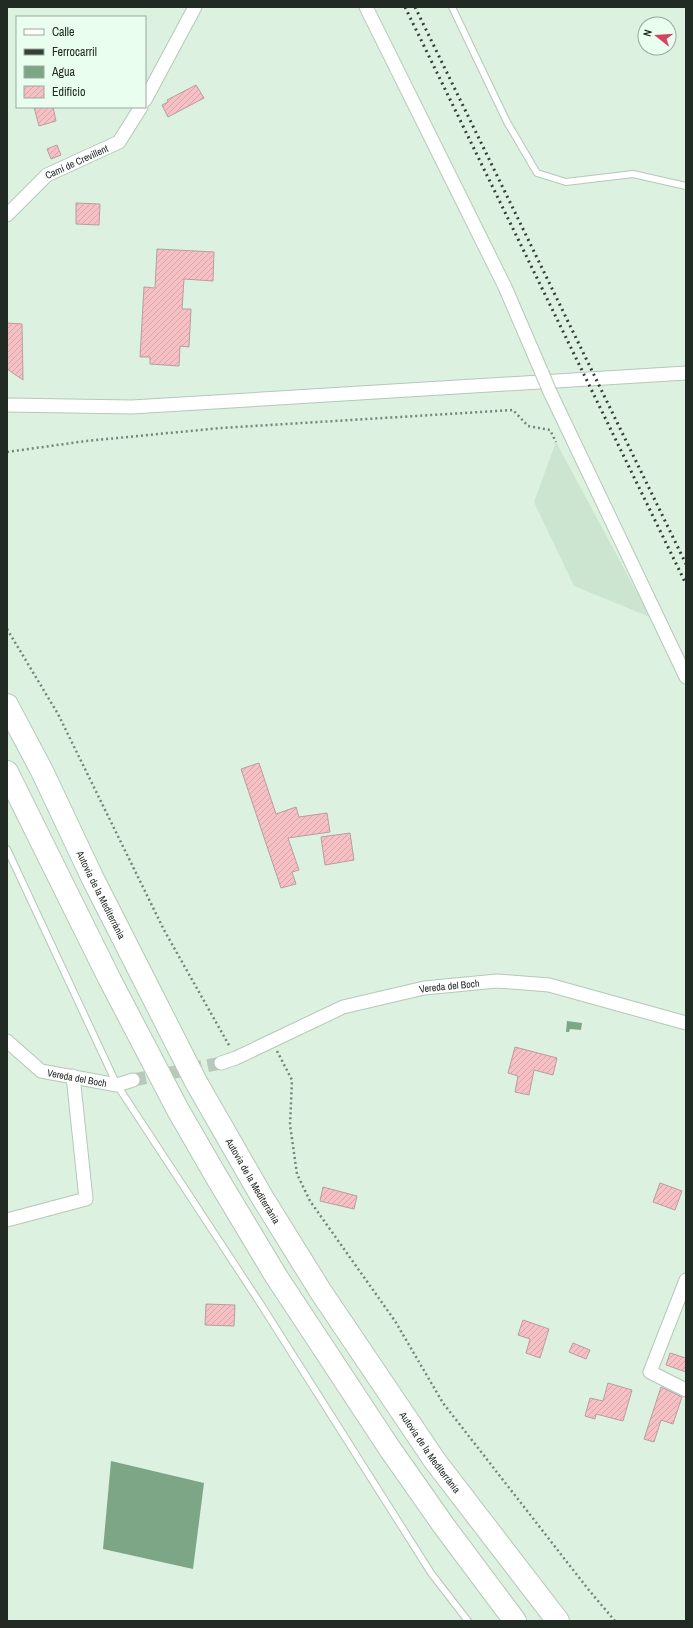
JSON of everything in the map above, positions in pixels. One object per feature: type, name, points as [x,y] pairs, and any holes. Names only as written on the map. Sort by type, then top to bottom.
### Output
[{"type":"highway","name":"Autovia de la Mediterrània","points":[[7,705],[42,771],[92,877],[196,1082],[262,1196],[320,1292],[435,1461],[558,1621]]},
{"type":"highway","points":[[7,772],[110,980],[175,1103],[220,1183],[276,1276],[390,1449],[444,1526],[515,1621]]},
{"type":"street","points":[[146,98],[195,7]]},
{"type":"street","points":[[366,7],[505,287],[550,392],[686,677]]},
{"type":"street","name":"Camí de Crevillent","points":[[7,215],[47,175],[119,142],[140,108]]},
{"type":"street","points":[[7,405],[132,407],[686,373]]},
{"type":"street","name":"Vereda del Boch","points":[[221,1063],[236,1058],[343,1007],[424,988],[497,981],[549,985],[686,1023]]},
{"type":"street","name":"Vereda del Boch","points":[[7,1042],[41,1070],[117,1085],[133,1080]]},
{"type":"street","points":[[7,1220],[86,1199],[72,1076]]},
{"type":"street","points":[[686,1280],[650,1372],[686,1390]]},
{"type":"lane","points":[[452,7],[508,122],[537,173],[566,182],[633,174],[686,186]]},
{"type":"lane","points":[[7,849],[117,1085],[260,1303],[431,1573],[468,1621]]},
{"type":"path","points":[[7,452],[86,441],[221,428],[513,410],[528,426],[550,430],[556,442]]},
{"type":"path","points":[[7,630],[58,714],[164,930],[236,1058]]},
{"type":"path","points":[[272,1041],[292,1080],[290,1125],[297,1174],[310,1201],[395,1321],[443,1403],[588,1589],[615,1621]]},
{"type":"shaded area","points":[[556,442],[650,617],[574,586],[534,502]]},
{"type":"water","points":[[567,1021],[582,1023],[581,1030],[570,1029],[569,1032],[566,1032]]},
{"type":"water","points":[[111,1461],[204,1483],[193,1569],[103,1549]]},
{"type":"building","points":[[196,85],[204,98],[168,117],[162,105],[168,102],[167,100]]},
{"type":"building","points":[[34,108],[53,108],[56,121],[39,126]]},
{"type":"building","points":[[57,145],[61,155],[51,159],[47,149]]},
{"type":"building","points":[[76,203],[100,204],[99,225],[76,224]]},
{"type":"building","points":[[157,249],[214,252],[213,281],[184,279],[182,309],[191,309],[189,347],[180,346],[179,366],[150,364],[150,357],[140,357],[144,287],[155,288]]},
{"type":"building","points":[[7,323],[22,324],[23,380],[7,369]]},
{"type":"building","points":[[259,763],[276,814],[296,807],[299,817],[327,813],[330,832],[288,838],[299,870],[292,872],[296,884],[281,888],[241,769]]},
{"type":"building","points":[[350,833],[354,860],[325,865],[321,837]]},
{"type":"building","points":[[515,1047],[557,1058],[553,1075],[534,1070],[529,1095],[515,1092],[518,1076],[508,1073]]},
{"type":"building","points":[[660,1183],[682,1191],[675,1210],[653,1202]]},
{"type":"building","points":[[323,1187],[357,1196],[354,1209],[320,1201]]},
{"type":"building","points":[[206,1304],[235,1305],[234,1326],[205,1325]]},
{"type":"building","points":[[523,1320],[549,1329],[540,1358],[526,1353],[530,1339],[518,1335]]},
{"type":"building","points":[[573,1343],[590,1350],[586,1359],[569,1352]]},
{"type":"building","points":[[670,1353],[686,1358],[686,1372],[666,1365]]},
{"type":"building","points":[[608,1383],[632,1390],[623,1421],[596,1414],[595,1419],[585,1416],[590,1398],[603,1401]]},
{"type":"building","points":[[661,1387],[682,1397],[673,1424],[661,1420],[654,1442],[644,1439]]},
{"type":"tunnel","points":[[133,1080],[221,1063]]},
{"type":"railway","points":[[405,7],[686,584]]},
{"type":"railway","points":[[415,7],[686,564]]}]
